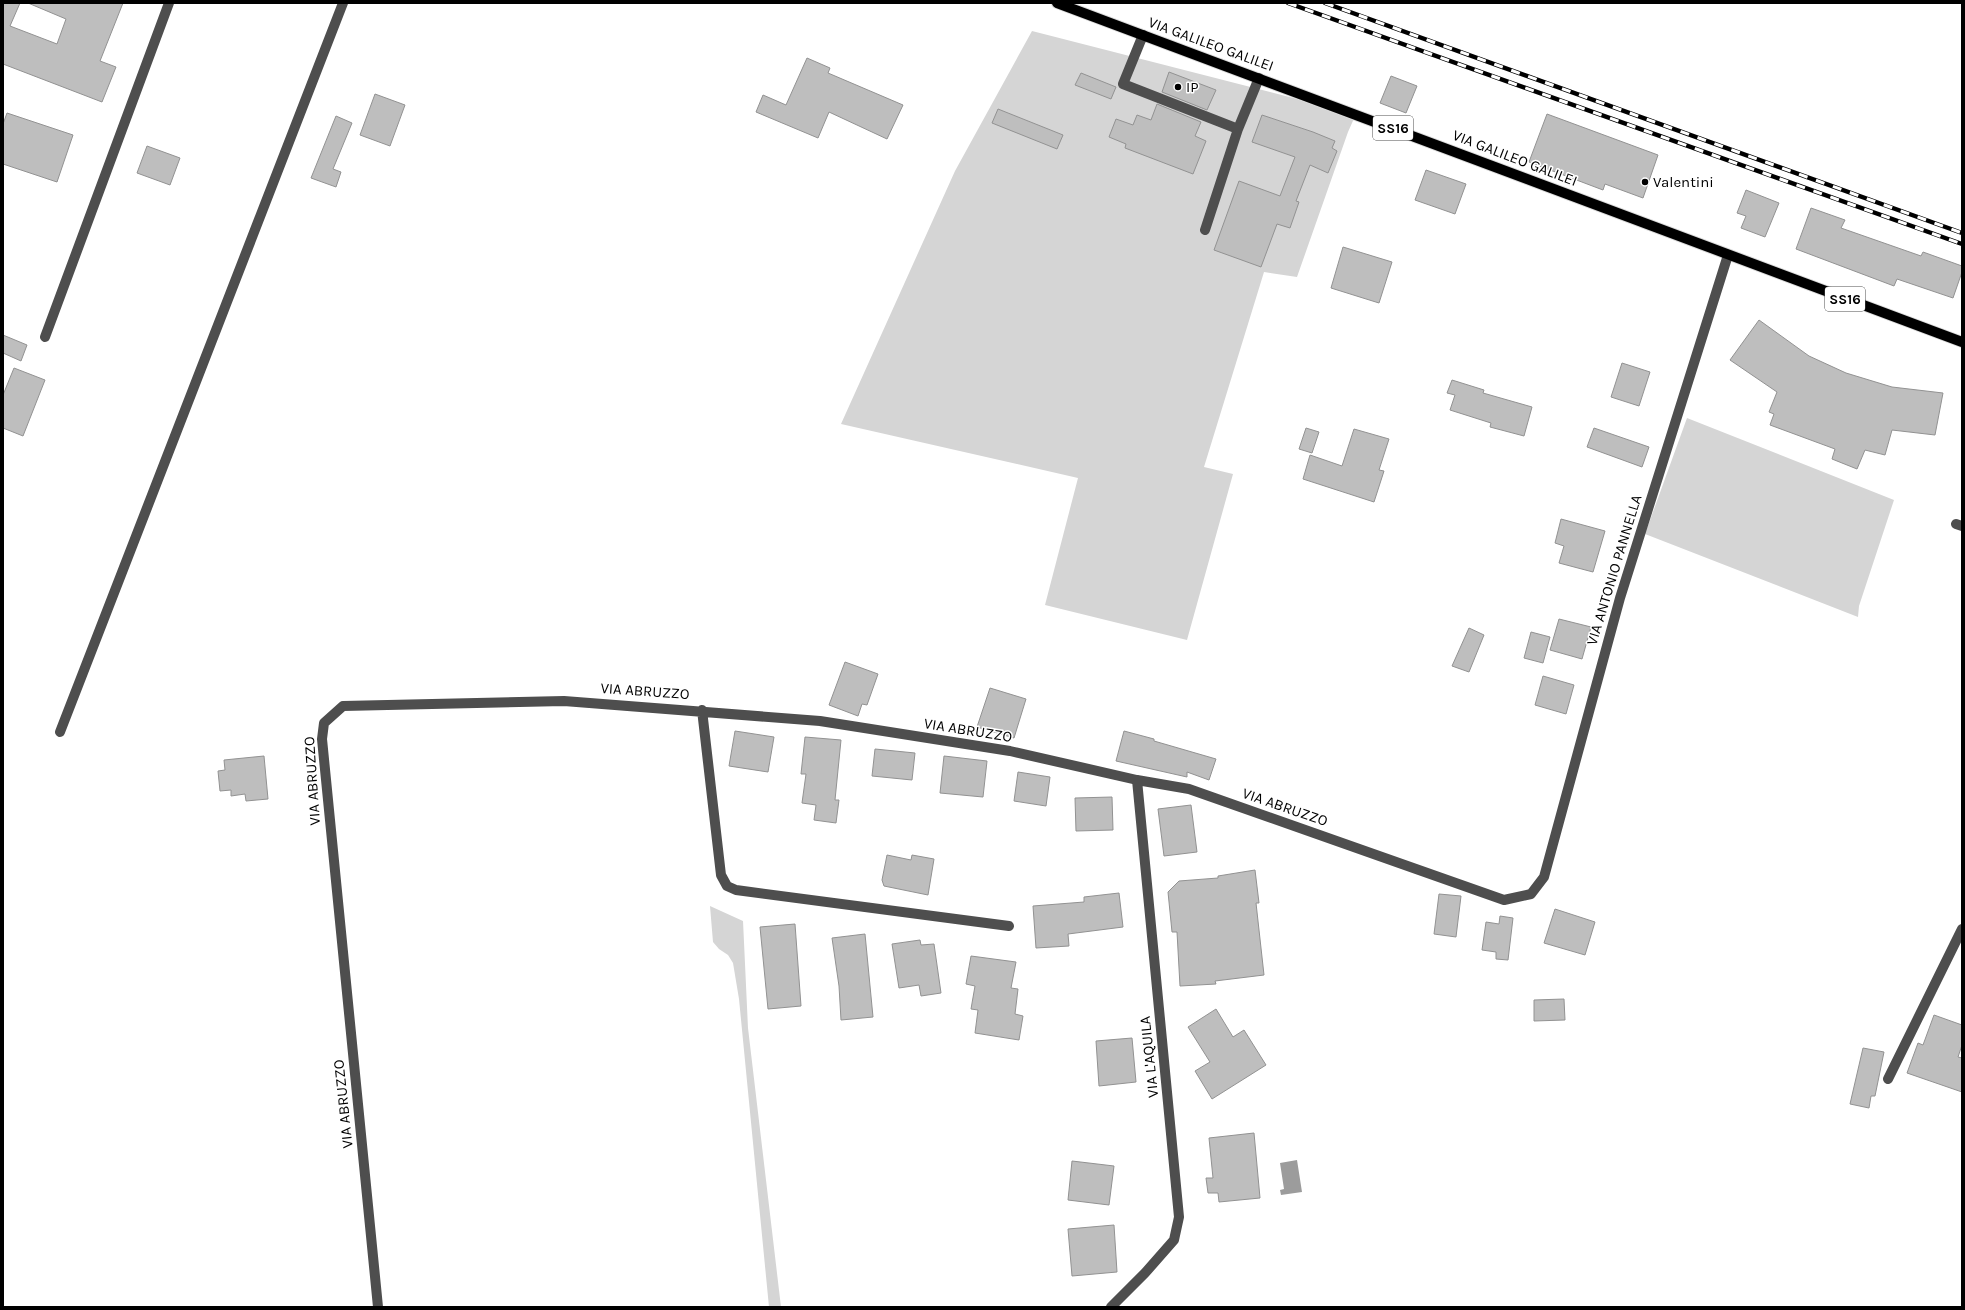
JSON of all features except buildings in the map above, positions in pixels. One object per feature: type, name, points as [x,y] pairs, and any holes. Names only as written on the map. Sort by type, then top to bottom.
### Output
[{"type":"main road","name":"VIA GALILEO GALILEI","points":[[1057,3],[1962,342]]},
{"type":"street","points":[[45,337],[169,3]]},
{"type":"street","points":[[60,732],[343,3]]},
{"type":"street","points":[[1142,35],[1123,84],[1238,129]]},
{"type":"street","points":[[1205,230],[1238,129],[1259,78]]},
{"type":"street","name":"VIA ANTONIO PANNELLA","points":[[1531,894],[1544,876],[1620,598],[1728,255]]},
{"type":"street","name":"VIA ABRUZZO","points":[[378,1307],[322,739],[324,723],[343,706],[564,700],[702,710],[820,721],[995,749],[1137,780],[1189,789],[1504,900],[1531,894]]},
{"type":"street","points":[[702,710],[721,875],[727,886],[736,890],[1010,926]]},
{"type":"street","name":"VIA L'AQUILA","points":[[1111,1307],[1145,1274],[1174,1240],[1179,1217],[1137,780]]},
{"type":"street","points":[[1888,1079],[1962,929]]},
{"type":"shaded area","points":[[1032,31],[1356,114],[1348,132],[1297,277],[1264,272],[1204,467],[1233,474],[1187,640],[1045,605],[1078,478],[841,424],[955,171]]},
{"type":"shaded area","points":[[1687,418],[1894,500],[1859,606],[1858,617],[1645,534]]},
{"type":"shaded area","points":[[710,906],[743,921],[748,1028],[781,1307],[769,1307],[739,999],[733,963],[728,955],[719,949],[713,942]]},
{"type":"shaded area","points":[[1297,1160],[1302,1192],[1281,1195],[1280,1190],[1284,1189],[1280,1163]]},
{"type":"railway","points":[[1288,3],[1962,244]]},
{"type":"railway","points":[[1325,3],[1962,233]]},
{"type":"place","name":"IP","points":[[1178,87]]},
{"type":"place","name":"Valentini","points":[[1645,182]]}]
